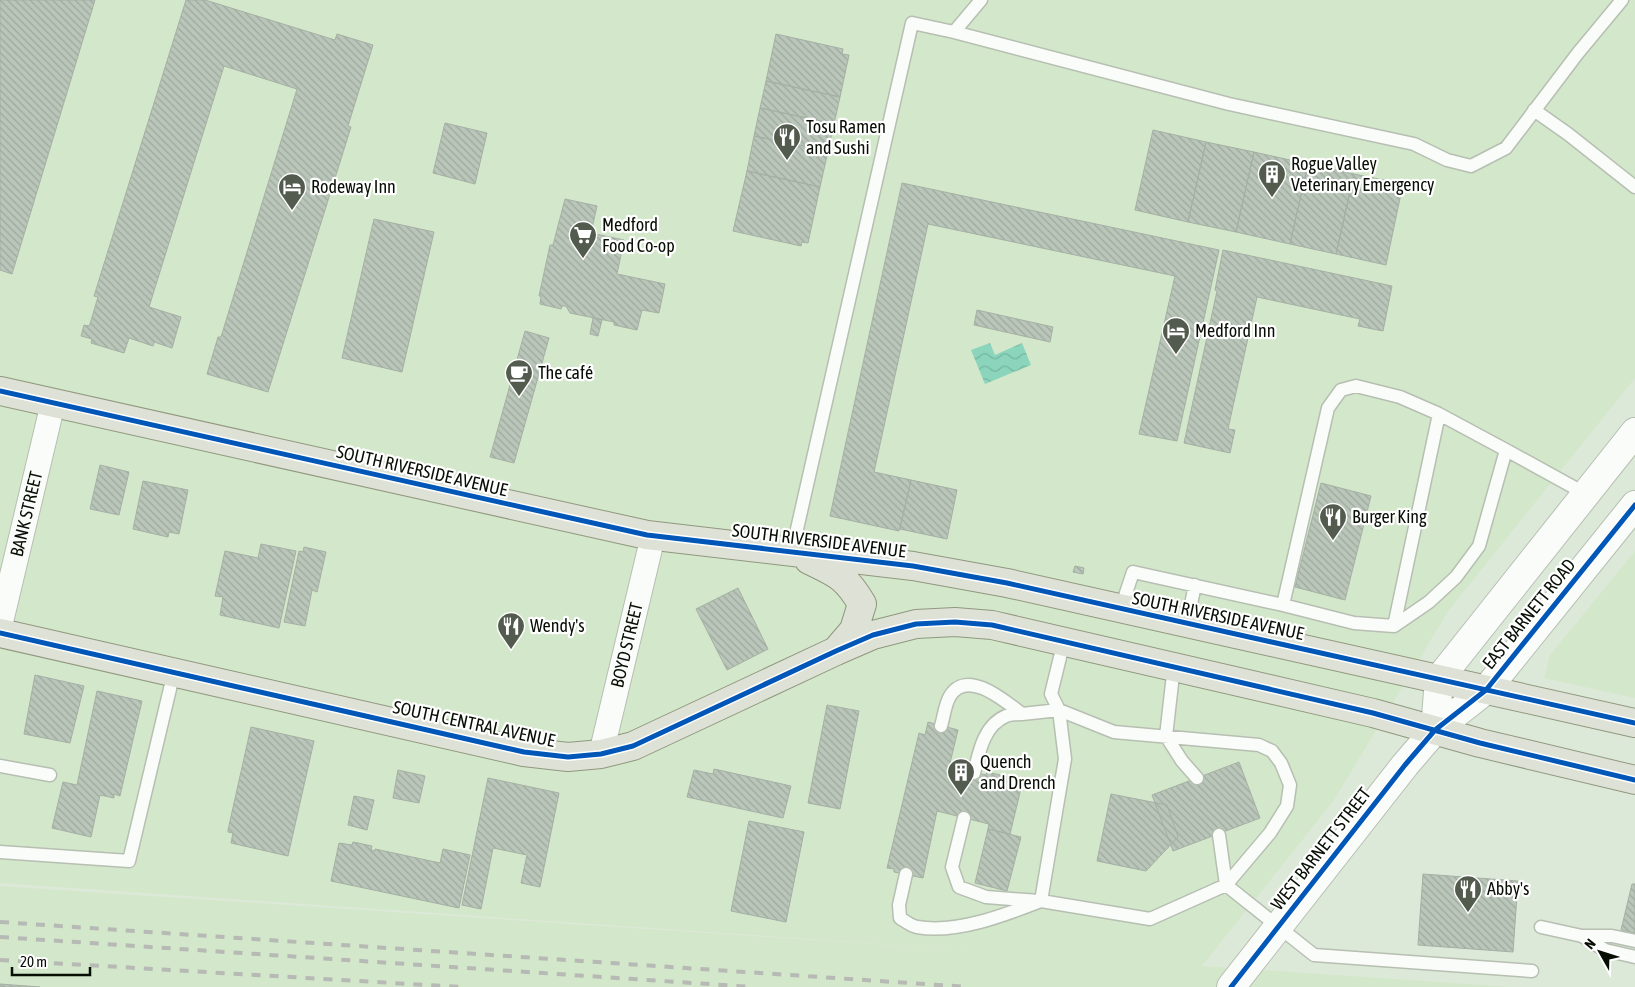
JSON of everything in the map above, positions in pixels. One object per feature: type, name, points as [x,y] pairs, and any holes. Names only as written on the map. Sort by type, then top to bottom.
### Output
[{"type":"main road","name":"SOUTH RIVERSIDE AVENUE","points":[[0,391],[653,536],[913,566],[1007,583],[1635,723]]},
{"type":"main road","name":"EAST BARNETT ROAD","points":[[1439,679],[1635,432]]},
{"type":"main road","name":"EAST BARNETT ROAD","points":[[1435,730],[1486,690],[1635,505]]},
{"type":"main road","points":[[792,551],[840,575],[855,592],[862,604],[854,630],[836,651]]},
{"type":"main road","name":"SOUTH CENTRAL AVENUE","points":[[0,633],[524,752],[568,757],[601,754],[633,746],[873,635],[916,624],[955,622],[992,625],[1064,641]]},
{"type":"main road","points":[[1064,641],[1373,713],[1480,743],[1635,780]]},
{"type":"main road","points":[[1435,730],[1439,679]]},
{"type":"main road","name":"WEST BARNETT STREET","points":[[1231,987],[1405,765],[1435,730]]},
{"type":"street","name":"BANK STREET","points":[[0,626],[53,403]]},
{"type":"street","name":"BOYD STREET","points":[[601,754],[653,536]]},
{"type":"lane","points":[[954,32],[981,0]]},
{"type":"lane","points":[[792,551],[912,23],[954,32],[1229,104],[1414,144],[1447,160],[1471,166],[1506,148],[1622,0]]},
{"type":"lane","points":[[1534,110],[1568,134],[1635,187]]},
{"type":"lane","points":[[1283,605],[1328,408],[1341,390],[1356,386],[1400,396],[1439,414],[1586,494]]},
{"type":"lane","points":[[1394,626],[1439,414]]},
{"type":"lane","points":[[1122,608],[1133,572],[1283,605],[1354,623],[1394,626],[1429,602],[1456,577],[1479,546],[1506,450]]},
{"type":"lane","points":[[1188,623],[1195,585]]},
{"type":"lane","points":[[1041,901],[1065,759],[1059,710],[1051,694],[1064,641]]},
{"type":"lane","points":[[1174,666],[1166,736],[1182,761],[1197,778]]},
{"type":"lane","points":[[0,852],[129,861],[174,672]]},
{"type":"lane","points":[[941,726],[949,696],[958,686],[969,684],[990,692],[1022,714]]},
{"type":"lane","points":[[964,818],[952,867],[959,887],[986,896],[1041,901],[1150,919],[1226,885],[1270,833],[1287,806],[1290,785],[1281,763],[1272,751],[1258,745],[1114,732],[1059,710],[1007,715],[991,726],[980,750],[974,773]]},
{"type":"lane","points":[[0,766],[50,775]]},
{"type":"lane","points":[[1218,835],[1226,885],[1314,955],[1532,971]]},
{"type":"lane","points":[[906,874],[898,905],[900,918],[915,927],[945,929],[1005,916],[1041,901]]},
{"type":"lane","points":[[1541,927],[1582,936],[1612,936],[1635,941]]},
{"type":"lane","points":[[1582,936],[1605,950],[1635,957]]},
{"type":"shaded area","points":[[0,0],[1635,0],[1635,378],[1449,610],[1334,800],[1202,966],[1512,987],[0,987],[0,886],[1026,954],[0,883]]},
{"type":"shaded area","points":[[1635,551],[1635,698],[1544,678],[1550,655]]},
{"type":"water","points":[[990,343],[995,355],[1022,343],[1031,365],[985,384],[971,350]]},
{"type":"building","points":[[0,0],[95,0],[12,274],[0,270]]},
{"type":"building","name":"Rodeway Inn","points":[[186,0],[205,0],[335,40],[337,34],[373,45],[348,126],[351,127],[268,392],[207,374],[218,337],[221,337],[297,89],[224,66],[149,307],[181,317],[172,348],[154,342],[153,346],[129,338],[124,353],[91,343],[92,339],[81,336],[84,325],[89,326],[90,324],[98,297],[94,296]]},
{"type":"building","points":[[776,34],[843,49],[842,54],[849,55],[840,97],[766,81]]},
{"type":"building","points":[[766,81],[840,97],[834,124],[760,108]]},
{"type":"building","points":[[760,108],[834,124],[828,151],[754,136]]},
{"type":"building","points":[[445,123],[487,133],[475,184],[433,173]]},
{"type":"building","points":[[1153,130],[1206,142],[1188,222],[1135,210]]},
{"type":"building","name":"Tosu Ramen and Sushi","points":[[754,136],[828,151],[820,187],[747,171]]},
{"type":"building","points":[[1206,142],[1254,152],[1236,232],[1188,222]]},
{"type":"building","name":"Rogue Valley Veterinary Emergency","points":[[1254,152],[1308,164],[1290,244],[1236,232]]},
{"type":"building","points":[[1308,164],[1354,174],[1336,254],[1290,244]]},
{"type":"building","points":[[747,171],[820,187],[808,243],[802,242],[801,246],[733,231]]},
{"type":"building","points":[[1354,174],[1403,184],[1386,265],[1336,254]]},
{"type":"building","name":"Medford Inn","points":[[902,183],[1219,250],[1177,441],[1139,434],[1175,276],[928,224],[874,472],[911,480],[899,531],[830,516]]},
{"type":"building","name":"Medford Food Co-op","points":[[565,199],[597,206],[591,233],[624,240],[617,274],[665,284],[659,313],[642,310],[637,330],[614,325],[614,322],[570,313],[566,306],[562,306],[561,309],[540,304],[541,296],[539,296],[550,245],[553,245]]},
{"type":"building","points":[[374,219],[434,232],[402,372],[342,358]]},
{"type":"building","name":"Medford Inn","points":[[1223,250],[1392,286],[1383,331],[1358,326],[1360,319],[1257,297],[1228,429],[1235,430],[1230,453],[1184,443],[1217,291],[1215,290]]},
{"type":"building","points":[[977,310],[1053,327],[1050,342],[974,325]]},
{"type":"building","points":[[593,318],[602,320],[598,336],[590,334]]},
{"type":"building","name":"The café","points":[[525,331],[549,338],[514,463],[490,457]]},
{"type":"building","points":[[100,465],[129,472],[119,515],[90,509]]},
{"type":"building","points":[[911,480],[957,490],[947,539],[900,529]]},
{"type":"building","points":[[143,481],[188,490],[179,534],[169,532],[168,537],[133,529]]},
{"type":"building","name":"Burger King","points":[[1321,483],[1371,496],[1345,600],[1295,587]]},
{"type":"building","points":[[261,544],[296,551],[279,628],[220,615],[223,597],[215,596],[225,551],[258,558]]},
{"type":"building","points":[[304,547],[326,552],[317,592],[312,590],[305,626],[284,622],[299,551],[303,552]]},
{"type":"building","points":[[1075,566],[1084,568],[1083,574],[1073,572]]},
{"type":"building","points":[[738,588],[768,649],[727,670],[696,609]]},
{"type":"building","points":[[35,675],[84,686],[70,743],[24,734]]},
{"type":"building","points":[[97,691],[142,701],[120,796],[114,794],[114,798],[100,795],[91,837],[52,828],[63,782],[77,785]]},
{"type":"building","points":[[827,705],[859,711],[840,809],[808,803]]},
{"type":"building","name":"Quench and Drench","points":[[928,722],[958,730],[950,763],[959,766],[958,769],[986,775],[987,772],[1023,780],[1010,834],[988,829],[989,824],[937,811],[923,878],[894,872],[894,869],[887,868],[919,733],[925,735]]},
{"type":"building","points":[[251,727],[314,741],[288,856],[231,843],[233,833],[228,832],[228,830]]},
{"type":"building","points":[[1239,762],[1260,818],[1173,851],[1152,795]]},
{"type":"building","points":[[714,769],[791,786],[783,818],[687,797],[694,770],[713,774]]},
{"type":"building","points":[[398,770],[425,776],[419,803],[393,798]]},
{"type":"building","points":[[488,778],[559,793],[540,887],[521,883],[527,855],[493,848],[481,909],[462,905]]},
{"type":"building","points":[[1111,794],[1167,805],[1178,837],[1146,871],[1097,861]]},
{"type":"building","points":[[354,796],[374,800],[367,830],[348,825]]},
{"type":"building","points":[[749,821],[804,832],[786,922],[731,911]]},
{"type":"building","points":[[988,829],[1021,837],[1007,891],[975,883]]},
{"type":"building","points":[[353,842],[372,846],[371,850],[375,851],[375,849],[440,863],[443,849],[470,855],[459,908],[331,881],[339,843],[352,845]]},
{"type":"building","name":"Abby's","points":[[1423,874],[1518,881],[1513,952],[1418,945]]},
{"type":"building","points":[[1632,884],[1635,884],[1635,933],[1621,930]]},
{"type":"building","points":[[0,984],[40,987],[0,987]]},
{"type":"railway","points":[[0,922],[969,987]]},
{"type":"railway","points":[[0,937],[753,987]]},
{"type":"railway","points":[[0,960],[461,987]]},
{"type":"cycle path","points":[[0,391],[647,535],[913,566],[1007,583],[1635,723]]},
{"type":"cycle path","points":[[1231,987],[1405,765],[1435,730],[1486,690],[1635,505]]},
{"type":"cycle path","points":[[0,633],[524,752],[568,757],[601,754],[633,746],[873,635],[916,624],[955,622],[992,625],[1373,713],[1480,743],[1635,780]]},
{"type":"place","name":"Tosu Ramen and Sushi","points":[[787,161]]},
{"type":"place","name":"Rogue Valley Veterinary Emergency","points":[[1272,198]]},
{"type":"place","name":"Rodeway Inn","points":[[292,211]]},
{"type":"place","name":"Medford Food Co-op","points":[[583,259]]},
{"type":"place","name":"Medford Inn","points":[[1176,355]]},
{"type":"place","name":"The café","points":[[519,397]]},
{"type":"place","name":"Burger King","points":[[1333,541]]},
{"type":"place","name":"Wendy's","points":[[511,650]]},
{"type":"place","name":"Quench and Drench","points":[[961,796]]},
{"type":"place","name":"Abby's","points":[[1468,913]]}]
